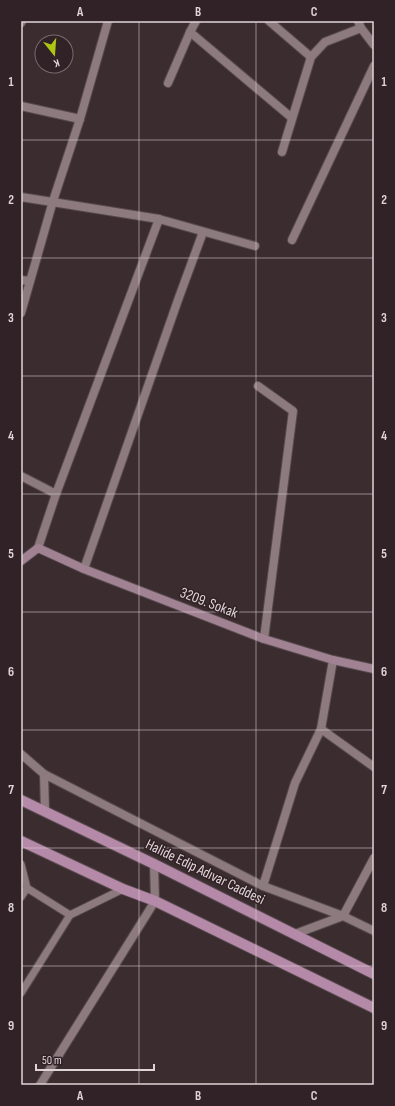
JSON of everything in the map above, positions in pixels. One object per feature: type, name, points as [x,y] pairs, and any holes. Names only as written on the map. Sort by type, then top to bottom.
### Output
[{"type":"main road","name":"3209. Sokak","points":[[38,548],[84,570],[264,639],[333,660],[374,669]]},
{"type":"main road","points":[[21,561],[38,548]]},
{"type":"main road","name":"Halide Edip Adıvar Caddesi","points":[[21,800],[154,864],[374,974]]},
{"type":"main road","points":[[21,841],[124,889],[156,901],[374,1008]]},
{"type":"street","points":[[21,313],[53,201],[80,119],[108,21]]},
{"type":"street","points":[[168,83],[196,21]]},
{"type":"street","points":[[269,21],[311,57]]},
{"type":"street","points":[[282,152],[311,57],[325,42],[359,25],[374,45]]},
{"type":"street","points":[[190,32],[292,118]]},
{"type":"street","points":[[292,240],[374,66]]},
{"type":"street","points":[[21,106],[80,119]]},
{"type":"street","points":[[21,197],[159,219],[255,246]]},
{"type":"street","points":[[38,548],[56,494],[159,219]]},
{"type":"street","points":[[84,570],[203,232]]},
{"type":"street","points":[[21,280],[30,281]]},
{"type":"street","points":[[258,386],[293,411],[264,639]]},
{"type":"street","points":[[21,476],[56,494]]},
{"type":"street","points":[[263,886],[295,783],[321,729],[333,660]]},
{"type":"street","points":[[321,729],[374,767]]},
{"type":"street","points":[[21,754],[44,774],[263,886],[343,916],[374,931]]},
{"type":"street","points":[[44,774],[45,811]]},
{"type":"street","points":[[295,934],[343,916],[374,858]]},
{"type":"street","points":[[40,1085],[156,901],[154,864]]},
{"type":"lane","points":[[21,864],[27,888],[70,915]]},
{"type":"lane","points":[[21,897],[27,888]]},
{"type":"lane","points":[[21,993],[70,915],[124,889]]}]
